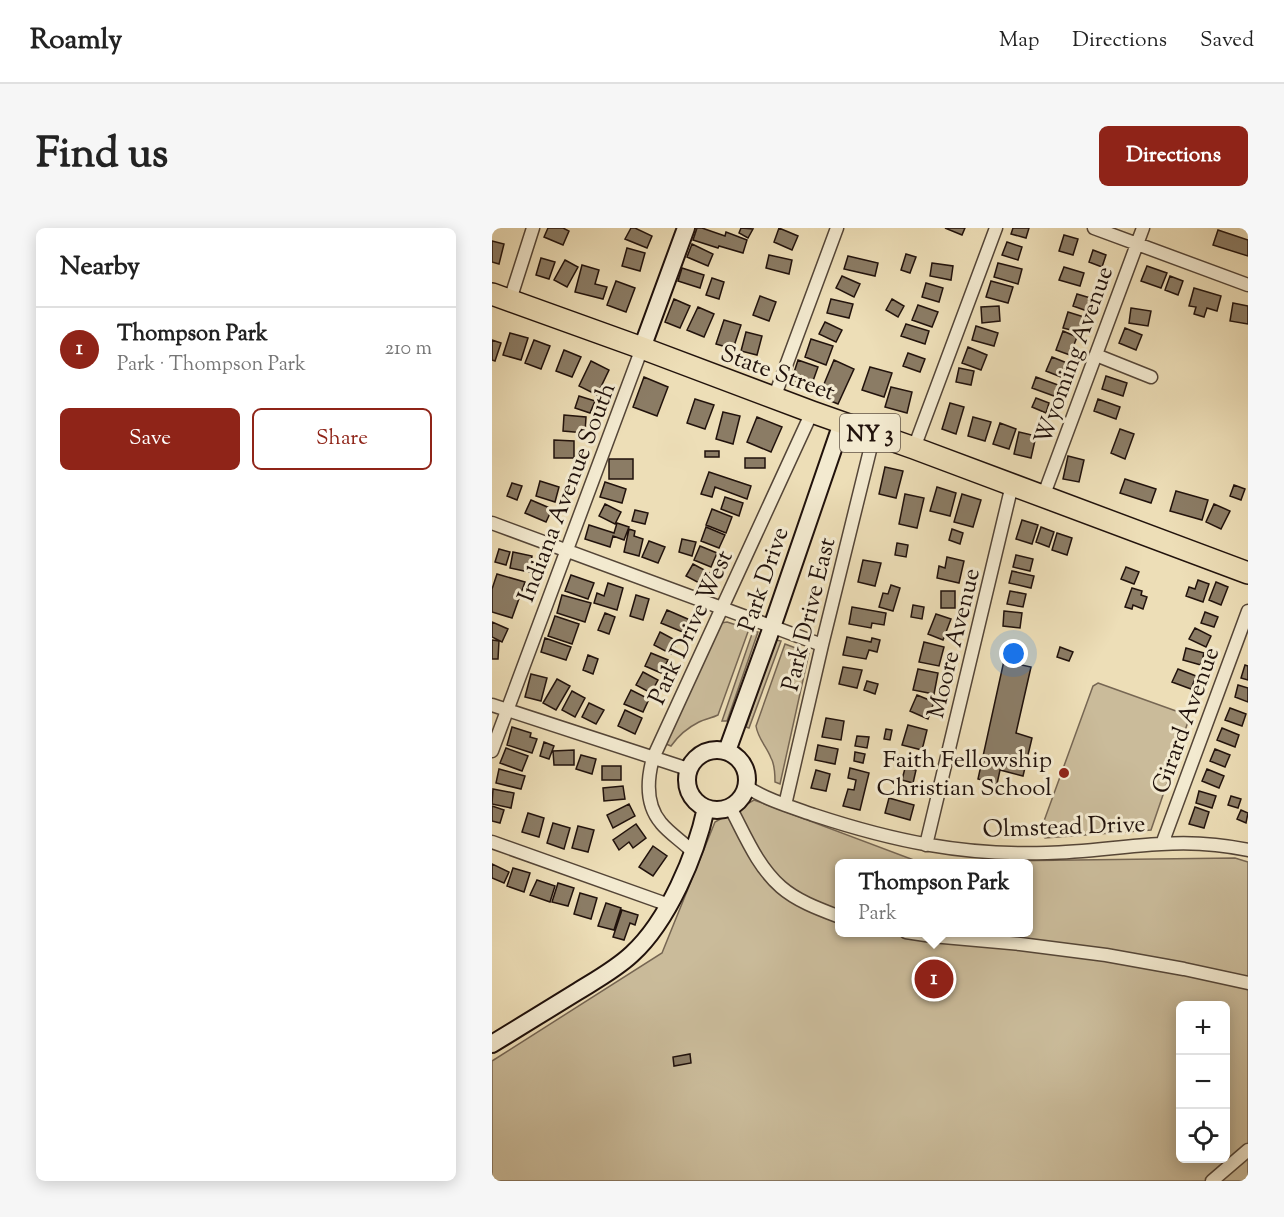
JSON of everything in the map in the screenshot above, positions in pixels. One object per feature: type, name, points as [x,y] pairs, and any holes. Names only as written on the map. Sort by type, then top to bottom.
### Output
[{"type":"highway","name":"State Street","points":[[501,297],[1248,573]]},
{"type":"street","points":[[501,297],[533,228]]},
{"type":"street","points":[[642,348],[686,228]]},
{"type":"street","points":[[774,398],[837,228]]},
{"type":"street","points":[[914,448],[996,228]]},
{"type":"street","points":[[1094,228],[1248,285]]},
{"type":"street","name":"Wyoming Avenue","points":[[1043,497],[1143,228]]},
{"type":"street","name":"Indiana Avenue South","points":[[492,752],[642,348]]},
{"type":"street","points":[[1096,355],[1151,377]]},
{"type":"street","name":"Park Drive West","points":[[693,852],[661,823],[654,811],[649,794],[648,776],[653,758],[812,412]]},
{"type":"street","name":"Park Drive","points":[[727,751],[842,423]]},
{"type":"street","name":"Park Drive East","points":[[785,805],[873,434]]},
{"type":"street","name":"Moore Avenue","points":[[926,845],[1012,485]]},
{"type":"street","points":[[492,524],[822,645]]},
{"type":"street","name":"Girard Avenue","points":[[1162,843],[1248,611]]},
{"type":"street","points":[[492,705],[688,769]]},
{"type":"street","points":[[708,750],[727,751],[742,761],[748,778],[747,787],[738,802],[730,807],[714,810],[706,808],[691,796],[688,788],[688,769],[700,754],[708,750]]},
{"type":"street","name":"Olmstead Drive","points":[[747,787],[760,796],[883,836],[955,850],[1048,853],[1162,843],[1192,843],[1248,850]]},
{"type":"street","points":[[730,807],[755,855],[779,885],[816,908],[835,915]]},
{"type":"street","points":[[492,1044],[611,971],[646,939],[669,905],[693,852],[706,808]]},
{"type":"street","points":[[492,842],[669,905]]},
{"type":"street","points":[[943,937],[1106,955],[1248,983]]},
{"type":"street","points":[[1212,1181],[1248,1150]]},
{"type":"shaded area","points":[[727,622],[749,629],[718,715],[691,727],[671,746],[666,744],[721,623]]},
{"type":"shaded area","points":[[753,631],[758,632],[727,721],[722,721]]},
{"type":"shaded area","points":[[776,640],[781,641],[749,728],[746,727]]},
{"type":"shaded area","points":[[785,644],[809,653],[780,784],[775,782],[773,764],[756,726]]},
{"type":"shaded area","points":[[1098,683],[1190,716],[1151,830],[1045,838],[1040,832],[1093,686]]},
{"type":"shaded area","points":[[754,800],[911,859],[835,859],[835,937],[1033,937],[1033,861],[1235,858],[1248,862],[1248,1181],[492,1181],[492,1061],[662,953],[715,822]]},
{"type":"building","points":[[548,228],[563,228],[569,231],[563,245],[544,237]]},
{"type":"building","points":[[631,228],[652,236],[647,248],[625,239]]},
{"type":"building","points":[[697,228],[725,236],[726,232],[747,240],[743,253],[693,240]]},
{"type":"building","points":[[741,228],[753,229],[748,238],[739,233]]},
{"type":"building","points":[[779,228],[798,236],[792,250],[774,242]]},
{"type":"building","points":[[945,228],[965,228],[962,235]]},
{"type":"building","points":[[1013,228],[1029,228],[1026,238],[1011,234]]},
{"type":"building","points":[[1218,230],[1248,240],[1248,256],[1213,245]]},
{"type":"building","points":[[1064,235],[1078,239],[1073,255],[1059,251]]},
{"type":"building","points":[[492,241],[504,244],[499,264],[492,262]]},
{"type":"building","points":[[1007,242],[1022,247],[1018,260],[1002,255]]},
{"type":"building","points":[[692,244],[713,254],[708,266],[687,257]]},
{"type":"building","points":[[627,248],[645,253],[640,271],[622,266]]},
{"type":"building","points":[[1093,250],[1106,255],[1102,267],[1089,262]]},
{"type":"building","points":[[906,254],[916,257],[910,273],[901,270]]},
{"type":"building","points":[[769,255],[792,260],[789,274],[766,268]]},
{"type":"building","points":[[848,256],[878,263],[875,276],[844,269]]},
{"type":"building","points":[[541,258],[555,262],[549,279],[536,275]]},
{"type":"building","points":[[565,260],[578,267],[567,287],[554,280]]},
{"type":"building","points":[[932,263],[953,266],[951,280],[930,276]]},
{"type":"building","points":[[998,263],[1022,269],[1018,284],[994,277]]},
{"type":"building","points":[[582,265],[599,270],[595,284],[607,287],[603,299],[575,292]]},
{"type":"building","points":[[1147,266],[1167,273],[1161,288],[1141,281]]},
{"type":"building","points":[[1064,267],[1084,273],[1080,286],[1059,280]]},
{"type":"building","points":[[682,268],[704,275],[700,288],[678,281]]},
{"type":"building","points":[[842,276],[860,284],[854,297],[836,288]]},
{"type":"building","points":[[1170,276],[1183,281],[1178,295],[1165,290]]},
{"type":"building","points":[[712,278],[724,282],[719,299],[706,295]]},
{"type":"building","points":[[616,281],[635,288],[626,312],[607,305]]},
{"type":"building","points":[[991,281],[1013,287],[1008,303],[986,297]]},
{"type":"building","points":[[926,283],[943,288],[939,302],[922,297]]},
{"type":"building","points":[[1194,288],[1221,296],[1217,311],[1207,308],[1204,317],[1194,314],[1196,307],[1189,306]]},
{"type":"building","points":[[1077,294],[1094,299],[1090,312],[1073,306]]},
{"type":"building","points":[[760,296],[776,302],[769,321],[753,315]]},
{"type":"building","points":[[674,299],[690,306],[680,328],[665,322]]},
{"type":"building","points":[[831,299],[853,304],[849,318],[827,313]]},
{"type":"building","points":[[892,299],[904,306],[898,317],[886,310]]},
{"type":"building","points":[[1233,303],[1248,306],[1248,324],[1230,321]]},
{"type":"building","points":[[918,305],[938,312],[932,327],[912,320]]},
{"type":"building","points":[[999,306],[1000,321],[982,323],[981,307]]},
{"type":"building","points":[[698,307],[714,314],[704,337],[687,330]]},
{"type":"building","points":[[1131,308],[1151,311],[1148,326],[1129,323]]},
{"type":"building","points":[[1068,312],[1084,317],[1079,332],[1063,328]]},
{"type":"building","points":[[724,320],[741,325],[733,349],[716,344]]},
{"type":"building","points":[[825,322],[842,330],[836,342],[819,334]]},
{"type":"building","points":[[906,324],[929,331],[925,344],[901,336]]},
{"type":"building","points":[[976,326],[998,333],[994,346],[972,340]]},
{"type":"building","points":[[1125,328],[1142,335],[1136,350],[1119,343]]},
{"type":"building","points":[[1063,331],[1077,337],[1070,355],[1056,350]]},
{"type":"building","points":[[746,332],[762,336],[757,355],[741,351]]},
{"type":"building","points":[[510,333],[528,338],[521,360],[503,355]]},
{"type":"building","points":[[811,339],[833,346],[826,365],[805,357]]},
{"type":"building","points":[[492,340],[501,343],[495,361],[492,360]]},
{"type":"building","points":[[534,340],[550,346],[541,369],[525,363]]},
{"type":"building","points":[[968,347],[987,355],[981,370],[962,363]]},
{"type":"building","points":[[564,350],[581,357],[572,377],[556,371]]},
{"type":"building","points":[[908,353],[925,359],[920,372],[903,366]]},
{"type":"building","points":[[1052,357],[1067,363],[1061,377],[1046,371]]},
{"type":"building","points":[[798,360],[818,367],[809,392],[790,385]]},
{"type":"building","points":[[834,360],[854,369],[838,404],[819,396]]},
{"type":"building","points":[[591,361],[609,370],[597,395],[579,386]]},
{"type":"building","points":[[870,367],[892,373],[884,397],[862,390]]},
{"type":"building","points":[[959,368],[974,371],[971,385],[956,382]]},
{"type":"building","points":[[1106,376],[1127,383],[1123,396],[1102,389]]},
{"type":"building","points":[[644,377],[668,387],[657,416],[633,407]]},
{"type":"building","points":[[1036,377],[1058,385],[1054,396],[1032,388]]},
{"type":"building","points":[[891,387],[912,392],[907,413],[885,407]]},
{"type":"building","points":[[579,396],[595,401],[590,413],[575,408]]},
{"type":"building","points":[[1036,398],[1049,403],[1046,413],[1032,407]]},
{"type":"building","points":[[695,399],[714,405],[705,429],[687,423]]},
{"type":"building","points":[[1098,399],[1120,407],[1116,419],[1094,411]]},
{"type":"building","points":[[950,403],[964,407],[956,434],[942,429]]},
{"type":"building","points":[[723,412],[740,416],[733,444],[716,439]]},
{"type":"building","points":[[564,415],[586,417],[585,433],[563,431]]},
{"type":"building","points":[[757,417],[782,427],[771,452],[747,442]]},
{"type":"building","points":[[973,417],[991,422],[985,441],[968,436]]},
{"type":"building","points":[[1000,423],[1016,429],[1009,449],[993,444]]},
{"type":"building","points":[[1120,429],[1134,434],[1125,459],[1111,453]]},
{"type":"building","points":[[1019,432],[1036,436],[1031,458],[1014,454]]},
{"type":"building","points":[[554,440],[574,441],[574,458],[554,458]]},
{"type":"building","points":[[705,451],[719,451],[719,457],[705,457]]},
{"type":"building","points":[[1068,456],[1084,460],[1079,482],[1063,479]]},
{"type":"building","points":[[745,458],[765,458],[765,468],[745,468]]},
{"type":"building","points":[[609,459],[633,459],[633,479],[609,479]]},
{"type":"building","points":[[885,467],[903,471],[896,498],[879,494]]},
{"type":"building","points":[[709,472],[751,486],[747,499],[715,487],[712,497],[701,494]]},
{"type":"building","points":[[1125,479],[1156,489],[1151,503],[1120,493]]},
{"type":"building","points":[[540,481],[559,487],[555,502],[536,496]]},
{"type":"building","points":[[605,482],[626,489],[622,503],[600,497]]},
{"type":"building","points":[[512,483],[522,486],[517,500],[507,496]]},
{"type":"building","points":[[1234,485],[1245,489],[1241,500],[1230,496]]},
{"type":"building","points":[[937,487],[956,493],[950,516],[930,511]]},
{"type":"building","points":[[1176,491],[1208,500],[1202,520],[1170,511]]},
{"type":"building","points":[[905,494],[924,498],[917,528],[899,524]]},
{"type":"building","points":[[962,494],[981,500],[973,527],[954,522]]},
{"type":"building","points":[[725,497],[743,503],[739,516],[721,509]]},
{"type":"building","points":[[531,500],[552,509],[546,522],[525,513]]},
{"type":"building","points":[[605,504],[621,512],[615,524],[599,516]]},
{"type":"building","points":[[1214,504],[1230,511],[1221,529],[1206,522]]},
{"type":"building","points":[[712,509],[732,517],[726,533],[706,525]]},
{"type":"building","points":[[635,510],[648,513],[645,524],[632,521]]},
{"type":"building","points":[[1022,520],[1038,525],[1032,544],[1016,539]]},
{"type":"building","points":[[617,523],[629,527],[624,540],[613,536],[610,547],[585,539],[589,525],[614,533]]},
{"type":"building","points":[[706,527],[725,535],[719,548],[701,541]]},
{"type":"building","points":[[1041,527],[1054,532],[1049,547],[1036,542]]},
{"type":"building","points":[[629,529],[635,531],[634,536],[643,539],[639,556],[624,552]]},
{"type":"building","points":[[952,529],[963,533],[960,544],[949,540]]},
{"type":"building","points":[[1057,533],[1072,538],[1067,555],[1052,550]]},
{"type":"building","points":[[682,539],[696,542],[692,556],[679,552]]},
{"type":"building","points":[[649,541],[665,547],[658,563],[642,557]]},
{"type":"building","points":[[897,543],[908,545],[906,557],[895,555]]},
{"type":"building","points":[[700,546],[717,553],[711,567],[694,560]]},
{"type":"building","points":[[499,549],[510,552],[506,565],[495,562]]},
{"type":"building","points":[[513,552],[532,556],[529,572],[510,568]]},
{"type":"building","points":[[1016,555],[1033,559],[1030,571],[1013,567]]},
{"type":"building","points":[[947,557],[964,561],[959,583],[937,578],[939,566],[945,568]]},
{"type":"building","points":[[863,560],[881,563],[875,586],[858,582]]},
{"type":"building","points":[[693,564],[710,573],[703,585],[686,576]]},
{"type":"building","points":[[1126,567],[1139,572],[1134,584],[1121,579]]},
{"type":"building","points":[[1012,571],[1034,576],[1031,588],[1009,583]]},
{"type":"building","points":[[497,574],[525,582],[512,618],[492,612],[492,589]]},
{"type":"building","points":[[571,575],[594,583],[588,599],[565,591]]},
{"type":"building","points":[[1198,580],[1209,584],[1203,602],[1186,596],[1189,587],[1195,589]]},
{"type":"building","points":[[1216,582],[1228,587],[1221,605],[1209,600]]},
{"type":"building","points":[[608,583],[623,588],[617,610],[594,603],[597,593],[604,596]]},
{"type":"building","points":[[891,585],[900,588],[893,611],[879,607],[883,593],[888,594]]},
{"type":"building","points":[[1132,588],[1142,591],[1141,595],[1147,597],[1143,609],[1133,605],[1132,609],[1125,607]]},
{"type":"building","points":[[941,591],[955,591],[955,608],[941,608]]},
{"type":"building","points":[[1010,591],[1026,594],[1023,607],[1007,604]]},
{"type":"building","points":[[562,595],[591,603],[585,622],[557,613]]},
{"type":"building","points":[[636,595],[649,599],[643,620],[630,616]]},
{"type":"building","points":[[913,605],[924,607],[922,619],[911,617]]},
{"type":"building","points":[[852,607],[886,613],[884,625],[872,623],[871,628],[849,624]]},
{"type":"building","points":[[667,610],[690,620],[685,633],[661,623]]},
{"type":"building","points":[[1004,611],[1022,613],[1020,628],[1003,626]]},
{"type":"building","points":[[1205,612],[1218,617],[1214,627],[1201,623]]},
{"type":"building","points":[[605,613],[615,617],[609,634],[598,630]]},
{"type":"building","points":[[936,614],[951,619],[943,640],[928,634]]},
{"type":"building","points":[[555,616],[579,624],[572,644],[548,636]]},
{"type":"building","points":[[492,622],[508,629],[502,642],[492,637]]},
{"type":"building","points":[[1195,628],[1211,636],[1206,647],[1189,639]]},
{"type":"building","points":[[660,632],[677,641],[671,654],[654,645]]},
{"type":"building","points":[[847,637],[871,642],[872,638],[880,640],[877,652],[869,650],[866,659],[843,655]]},
{"type":"building","points":[[545,638],[571,647],[566,660],[541,652]]},
{"type":"building","points":[[492,640],[499,641],[498,659],[492,659]]},
{"type":"building","points":[[924,642],[944,647],[939,666],[919,662]]},
{"type":"building","points":[[1060,647],[1073,652],[1069,661],[1057,657]]},
{"type":"building","points":[[1186,648],[1204,653],[1201,665],[1183,660]]},
{"type":"building","points":[[651,653],[668,660],[661,673],[645,666]]},
{"type":"building","points":[[588,655],[598,659],[593,674],[583,670]]},
{"type":"building","points":[[1005,656],[1018,659],[1017,664],[1031,667],[1016,733],[1032,738],[1023,776],[1000,770],[997,784],[978,779]]},
{"type":"building","points":[[1245,665],[1248,666],[1248,680],[1241,678]]},
{"type":"building","points":[[843,667],[862,670],[857,688],[839,684]]},
{"type":"building","points":[[918,669],[938,673],[934,694],[913,690]]},
{"type":"building","points":[[1178,669],[1196,676],[1191,689],[1172,682]]},
{"type":"building","points":[[643,672],[658,680],[651,693],[636,685]]},
{"type":"building","points":[[531,674],[547,678],[541,701],[525,697]]},
{"type":"building","points":[[557,679],[570,686],[556,710],[543,703]]},
{"type":"building","points":[[867,681],[878,684],[875,694],[864,690]]},
{"type":"building","points":[[1238,685],[1248,688],[1248,702],[1235,697]]},
{"type":"building","points":[[631,690],[649,699],[643,712],[624,704]]},
{"type":"building","points":[[572,691],[585,698],[575,717],[562,710]]},
{"type":"building","points":[[917,695],[934,702],[928,719],[910,711]]},
{"type":"building","points":[[589,703],[604,710],[596,724],[582,717]]},
{"type":"building","points":[[1230,708],[1246,714],[1242,726],[1225,720]]},
{"type":"building","points":[[625,710],[642,718],[635,734],[618,726]]},
{"type":"building","points":[[826,718],[844,721],[841,740],[822,737]]},
{"type":"building","points":[[908,725],[927,730],[922,750],[902,745]]},
{"type":"building","points":[[512,727],[531,733],[530,737],[537,739],[532,753],[507,745]]},
{"type":"building","points":[[1222,728],[1239,735],[1235,747],[1217,740]]},
{"type":"building","points":[[886,729],[892,730],[890,740],[884,739]]},
{"type":"building","points":[[857,736],[869,737],[867,748],[855,746]]},
{"type":"building","points":[[544,742],[554,746],[549,759],[540,756]]},
{"type":"building","points":[[818,745],[838,749],[835,764],[815,760]]},
{"type":"building","points":[[506,748],[528,756],[522,771],[500,763]]},
{"type":"building","points":[[1215,749],[1230,755],[1225,767],[1210,761]]},
{"type":"building","points":[[574,750],[574,765],[554,765],[553,751]]},
{"type":"building","points":[[855,752],[865,754],[863,763],[854,761]]},
{"type":"building","points":[[581,755],[596,759],[592,774],[576,769]]},
{"type":"building","points":[[602,766],[621,766],[621,780],[602,780]]},
{"type":"building","points":[[850,768],[869,773],[860,810],[843,806],[848,789],[854,790],[856,780],[848,778]]},
{"type":"building","points":[[905,768],[916,770],[913,783],[902,780]]},
{"type":"building","points":[[499,769],[525,776],[521,789],[496,783]]},
{"type":"building","points":[[1207,769],[1224,776],[1219,788],[1202,781]]},
{"type":"building","points":[[816,770],[830,774],[826,791],[811,788]]},
{"type":"building","points":[[623,786],[625,799],[604,801],[603,788]]},
{"type":"building","points":[[493,789],[514,793],[511,808],[492,804]]},
{"type":"building","points":[[1199,791],[1216,796],[1212,808],[1196,803]]},
{"type":"building","points":[[1231,796],[1241,799],[1238,808],[1228,805]]},
{"type":"building","points":[[889,798],[914,805],[910,820],[885,813]]},
{"type":"building","points":[[629,804],[635,816],[613,828],[607,815]]},
{"type":"building","points":[[492,806],[504,810],[500,823],[492,821]]},
{"type":"building","points":[[1195,807],[1209,812],[1204,828],[1189,824]]},
{"type":"building","points":[[1241,810],[1248,813],[1246,823],[1237,819]]},
{"type":"building","points":[[528,813],[544,818],[539,837],[522,832]]},
{"type":"building","points":[[553,823],[570,828],[564,849],[547,843]]},
{"type":"building","points":[[636,824],[646,838],[633,848],[629,842],[619,850],[613,840]]},
{"type":"building","points":[[578,826],[594,830],[588,852],[572,848]]},
{"type":"building","points":[[653,846],[667,856],[653,876],[639,867]]},
{"type":"building","points":[[492,864],[509,872],[504,883],[492,878]]},
{"type":"building","points":[[513,868],[530,873],[524,892],[507,886]]},
{"type":"building","points":[[537,880],[555,886],[550,902],[530,895]]},
{"type":"building","points":[[558,883],[574,888],[568,906],[552,902]]},
{"type":"building","points":[[580,893],[597,898],[591,919],[574,914]]},
{"type":"building","points":[[606,903],[621,908],[614,930],[598,926]]},
{"type":"building","points":[[622,910],[638,915],[635,925],[630,923],[624,940],[613,937]]},
{"type":"building","points":[[690,1054],[691,1063],[674,1066],[673,1057]]},
{"type":"place","name":"Faith Fellowship Christian School","points":[[1064,773]]},
{"type":"place","name":"Thompson Park","points":[[934,979]]}]
